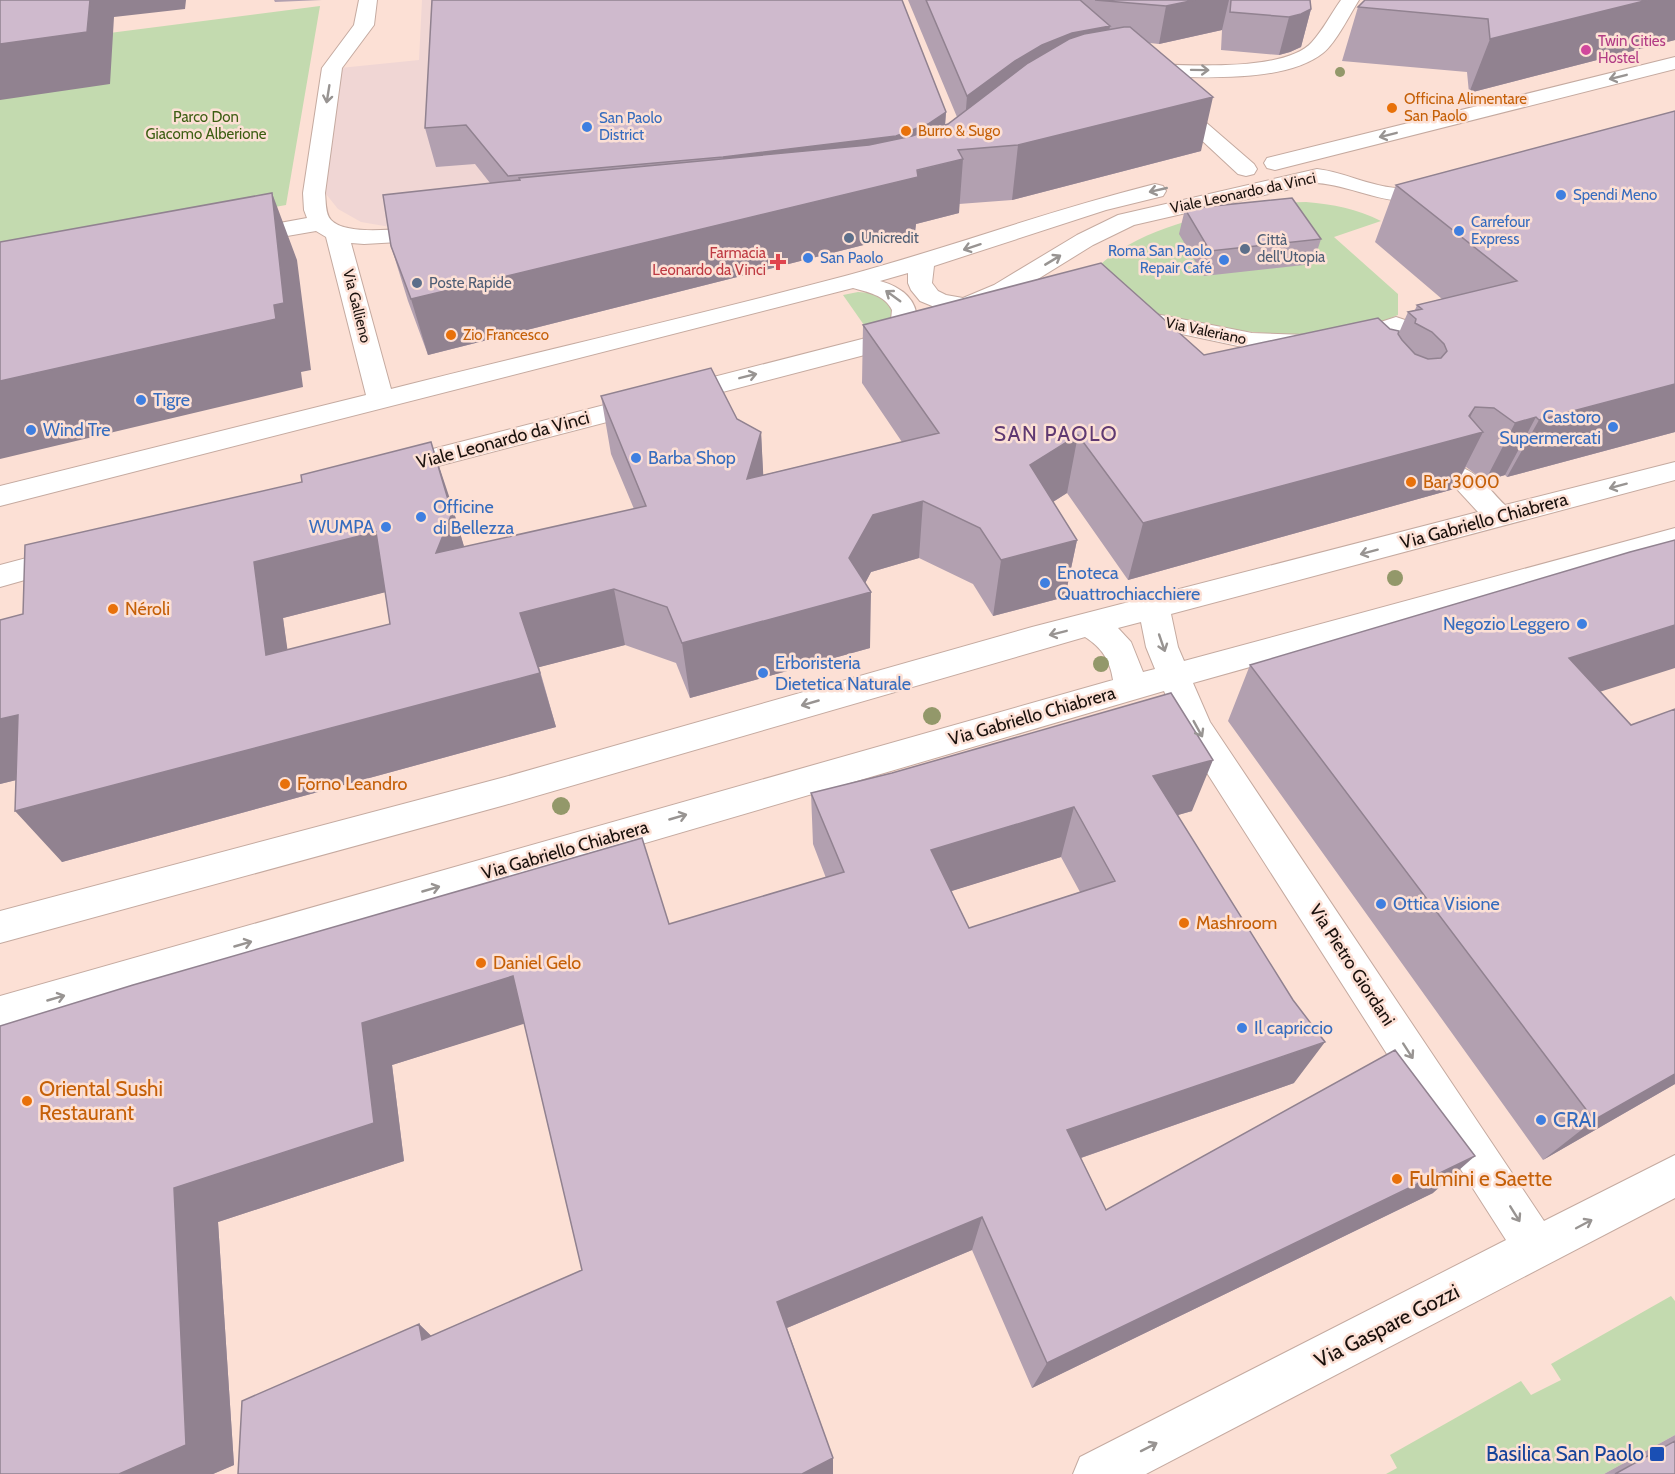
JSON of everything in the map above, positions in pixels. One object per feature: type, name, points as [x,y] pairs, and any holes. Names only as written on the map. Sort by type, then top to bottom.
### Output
[{"type":"street","name":"Via Gallieno","points":[[368,0],[364,25],[332,68],[314,192],[315,210],[328,228],[380,399]]},
{"type":"street","points":[[1115,71],[1261,68],[1295,60],[1311,54],[1318,48],[1350,0]]},
{"type":"street","name":"Viale Leonardo da Vinci","points":[[0,496],[923,262],[1098,205],[1675,63]]},
{"type":"street","name":"Viale Leonardo da Vinci","points":[[1188,117],[1246,169]]},
{"type":"street","name":"Viale Leonardo da Vinci","points":[[370,476],[871,345],[1003,290],[1115,225],[1205,201],[1317,176],[1342,178],[1384,192],[1408,195],[1451,183]]},
{"type":"street","points":[[217,242],[328,228],[390,237],[455,231]]},
{"type":"street","points":[[923,262],[919,275],[924,291],[941,303],[966,306]]},
{"type":"street","points":[[853,280],[881,288],[899,299],[906,315],[902,334]]},
{"type":"street","points":[[1003,290],[1034,296]]},
{"type":"street","name":"Via Valeriano","points":[[1099,310],[1252,341],[1340,344],[1396,325]]},
{"type":"street","points":[[1340,344],[1363,365]]},
{"type":"street","name":"Via Gabriello Chiabrera","points":[[0,927],[494,794],[1032,639],[1675,471]]},
{"type":"street","points":[[1457,474],[1500,517]]},
{"type":"street","name":"Via Gabriello Chiabrera","points":[[0,1014],[1130,688],[1675,538]]},
{"type":"street","points":[[0,576],[93,551]]},
{"type":"street","points":[[1154,608],[1162,647],[1176,675]]},
{"type":"street","name":"Via Gabriello Chiabrera","points":[[1091,624],[1109,636],[1118,647],[1125,659],[1130,688]]},
{"type":"street","name":"Via Pietro Giordani","points":[[1176,675],[1196,728],[1537,1249]]},
{"type":"street","name":"Via Gaspare Gozzi","points":[[1097,1474],[1675,1176]]},
{"type":"shaded area","name":"San Paolo District","points":[[422,0],[801,0],[812,31],[396,228],[361,222],[338,209],[326,194],[340,68],[419,60]]},
{"type":"green space","name":"Parco Don Giacomo Alberione","points":[[320,6],[286,205],[0,257],[0,47]]},
{"type":"green space","points":[[1306,202],[1345,208],[1381,221],[1334,237],[1398,294],[1398,315],[1340,339],[1242,331],[1107,304],[1084,279],[1108,258],[1132,243],[1180,223],[1231,210]]},
{"type":"green space","points":[[858,292],[871,293],[893,305],[893,320],[871,335],[843,295]]},
{"type":"green space","points":[[1671,1296],[1675,1301],[1675,1435],[1604,1474],[1386,1474],[1397,1468],[1390,1455],[1521,1381],[1531,1395],[1561,1380],[1551,1364]]},
{"type":"building","points":[[0,0],[90,0],[87,32],[0,44]]},
{"type":"building","name":"San Paolo District","points":[[432,0],[902,0],[946,112],[928,124],[896,136],[723,157],[508,176],[466,125],[425,128]]},
{"type":"building","points":[[926,0],[1080,0],[1110,26],[1072,33],[1042,45],[1015,61],[967,96]]},
{"type":"building","points":[[1095,0],[1195,0],[1166,6]]},
{"type":"building","points":[[1231,0],[1310,0],[1311,9],[1289,17],[1230,12]]},
{"type":"building","points":[[1365,0],[1648,0],[1490,39],[1488,19],[1358,7]]},
{"type":"building","points":[[1130,27],[1213,97],[1018,145],[958,150],[963,159],[917,170],[918,177],[411,299],[391,246],[383,195],[520,180],[519,178],[869,145],[912,136],[948,124],[1028,63],[1069,39]]},
{"type":"building","points":[[1675,111],[1675,384],[1539,420],[1536,417],[1515,423],[1494,408],[1475,407],[1469,416],[1483,432],[1143,523],[1078,435],[1030,465],[1077,540],[1001,560],[980,528],[923,501],[873,515],[849,558],[871,592],[682,643],[667,607],[614,589],[520,613],[540,673],[15,811],[18,715],[0,719],[0,620],[23,614],[25,545],[302,482],[301,475],[431,442],[452,513],[436,553],[646,506],[601,396],[711,368],[737,419],[761,432],[747,479],[939,433],[863,325],[1101,263],[1204,355],[1378,318],[1390,329],[1399,331],[1398,334],[1402,340],[1415,354],[1428,359],[1441,358],[1447,351],[1444,344],[1432,332],[1415,323],[1416,319],[1408,312],[1422,309],[1417,305],[1517,281],[1396,185]],"holes":[[[376,532],[390,624],[266,655],[254,562]]]},
{"type":"building","points":[[272,193],[284,303],[274,305],[276,319],[0,381],[0,242]]},
{"type":"building","points":[[1292,198],[1321,239],[1210,251],[1185,209]]},
{"type":"building","points":[[1675,540],[1675,625],[1569,658],[1631,725],[1675,709],[1675,1074],[1594,1120],[1250,665]]},
{"type":"building","points":[[1171,693],[1213,760],[1153,776],[1293,1000],[1325,1042],[1067,1130],[1106,1210],[1395,1050],[1475,1156],[1047,1363],[982,1217],[777,1302],[833,1458],[802,1474],[238,1474],[242,1401],[419,1324],[422,1340],[582,1270],[513,976],[362,1023],[374,1123],[174,1188],[186,1445],[119,1474],[0,1474],[0,1026],[133,985],[642,838],[669,924],[844,872],[811,793],[892,773]],"holes":[[[1074,807],[1115,881],[969,928],[931,850]]]},
{"type":"building","name":"Basilica San Paolo","points":[[1675,1441],[1675,1474],[1615,1474]]},
{"type":"place","name":"Twin Cities Hostel","points":[[1586,50]]},
{"type":"place","name":"Officina Alimentare San Paolo","points":[[1392,108]]},
{"type":"place","name":"San Paolo District","points":[[587,127]]},
{"type":"place","name":"Burro & Sugo","points":[[906,131]]},
{"type":"place","name":"Spendi Meno","points":[[1561,195]]},
{"type":"place","name":"Carrefour Express","points":[[1459,231]]},
{"type":"place","name":"Unicredit","points":[[849,238]]},
{"type":"place","name":"Città dell'Utopia","points":[[1245,249]]},
{"type":"place","name":"San Paolo","points":[[808,258]]},
{"type":"place","name":"Roma San Paolo Repair Café","points":[[1224,260]]},
{"type":"place","name":"Farmacia Leonardo da Vinci","points":[[778,262]]},
{"type":"place","name":"Poste Rapide","points":[[417,283]]},
{"type":"place","name":"Zio Francesco","points":[[451,335]]},
{"type":"place","name":"Tigre","points":[[141,400]]},
{"type":"place","name":"Castoro Supermercati","points":[[1613,427]]},
{"type":"place","name":"Wind Tre","points":[[31,430]]},
{"type":"place","name":"Barba Shop","points":[[636,458]]},
{"type":"place","name":"Bar 3000","points":[[1411,482]]},
{"type":"place","name":"Officine di Bellezza","points":[[421,517]]},
{"type":"place","name":"WUMPA","points":[[386,527]]},
{"type":"place","name":"Enoteca Quattrochiacchiere","points":[[1045,583]]},
{"type":"place","name":"Néroli","points":[[113,609]]},
{"type":"place","name":"Negozio Leggero","points":[[1582,624]]},
{"type":"place","name":"Erboristeria Dietetica Naturale","points":[[763,673]]},
{"type":"place","name":"Forno Leandro","points":[[285,784]]},
{"type":"place","name":"Ottica Visione","points":[[1381,904]]},
{"type":"place","name":"Mashroom","points":[[1184,923]]},
{"type":"place","name":"Daniel Gelo","points":[[481,963]]},
{"type":"place","name":"Il capriccio","points":[[1242,1028]]},
{"type":"place","name":"Oriental Sushi Restaurant","points":[[27,1101]]},
{"type":"place","name":"CRAI","points":[[1541,1120]]},
{"type":"place","name":"Fulmini e Saette","points":[[1397,1179]]},
{"type":"place","name":"Basilica San Paolo","points":[[1657,1454]]},
{"type":"district","name":"SAN PAOLO","points":[[1056,434]]}]
